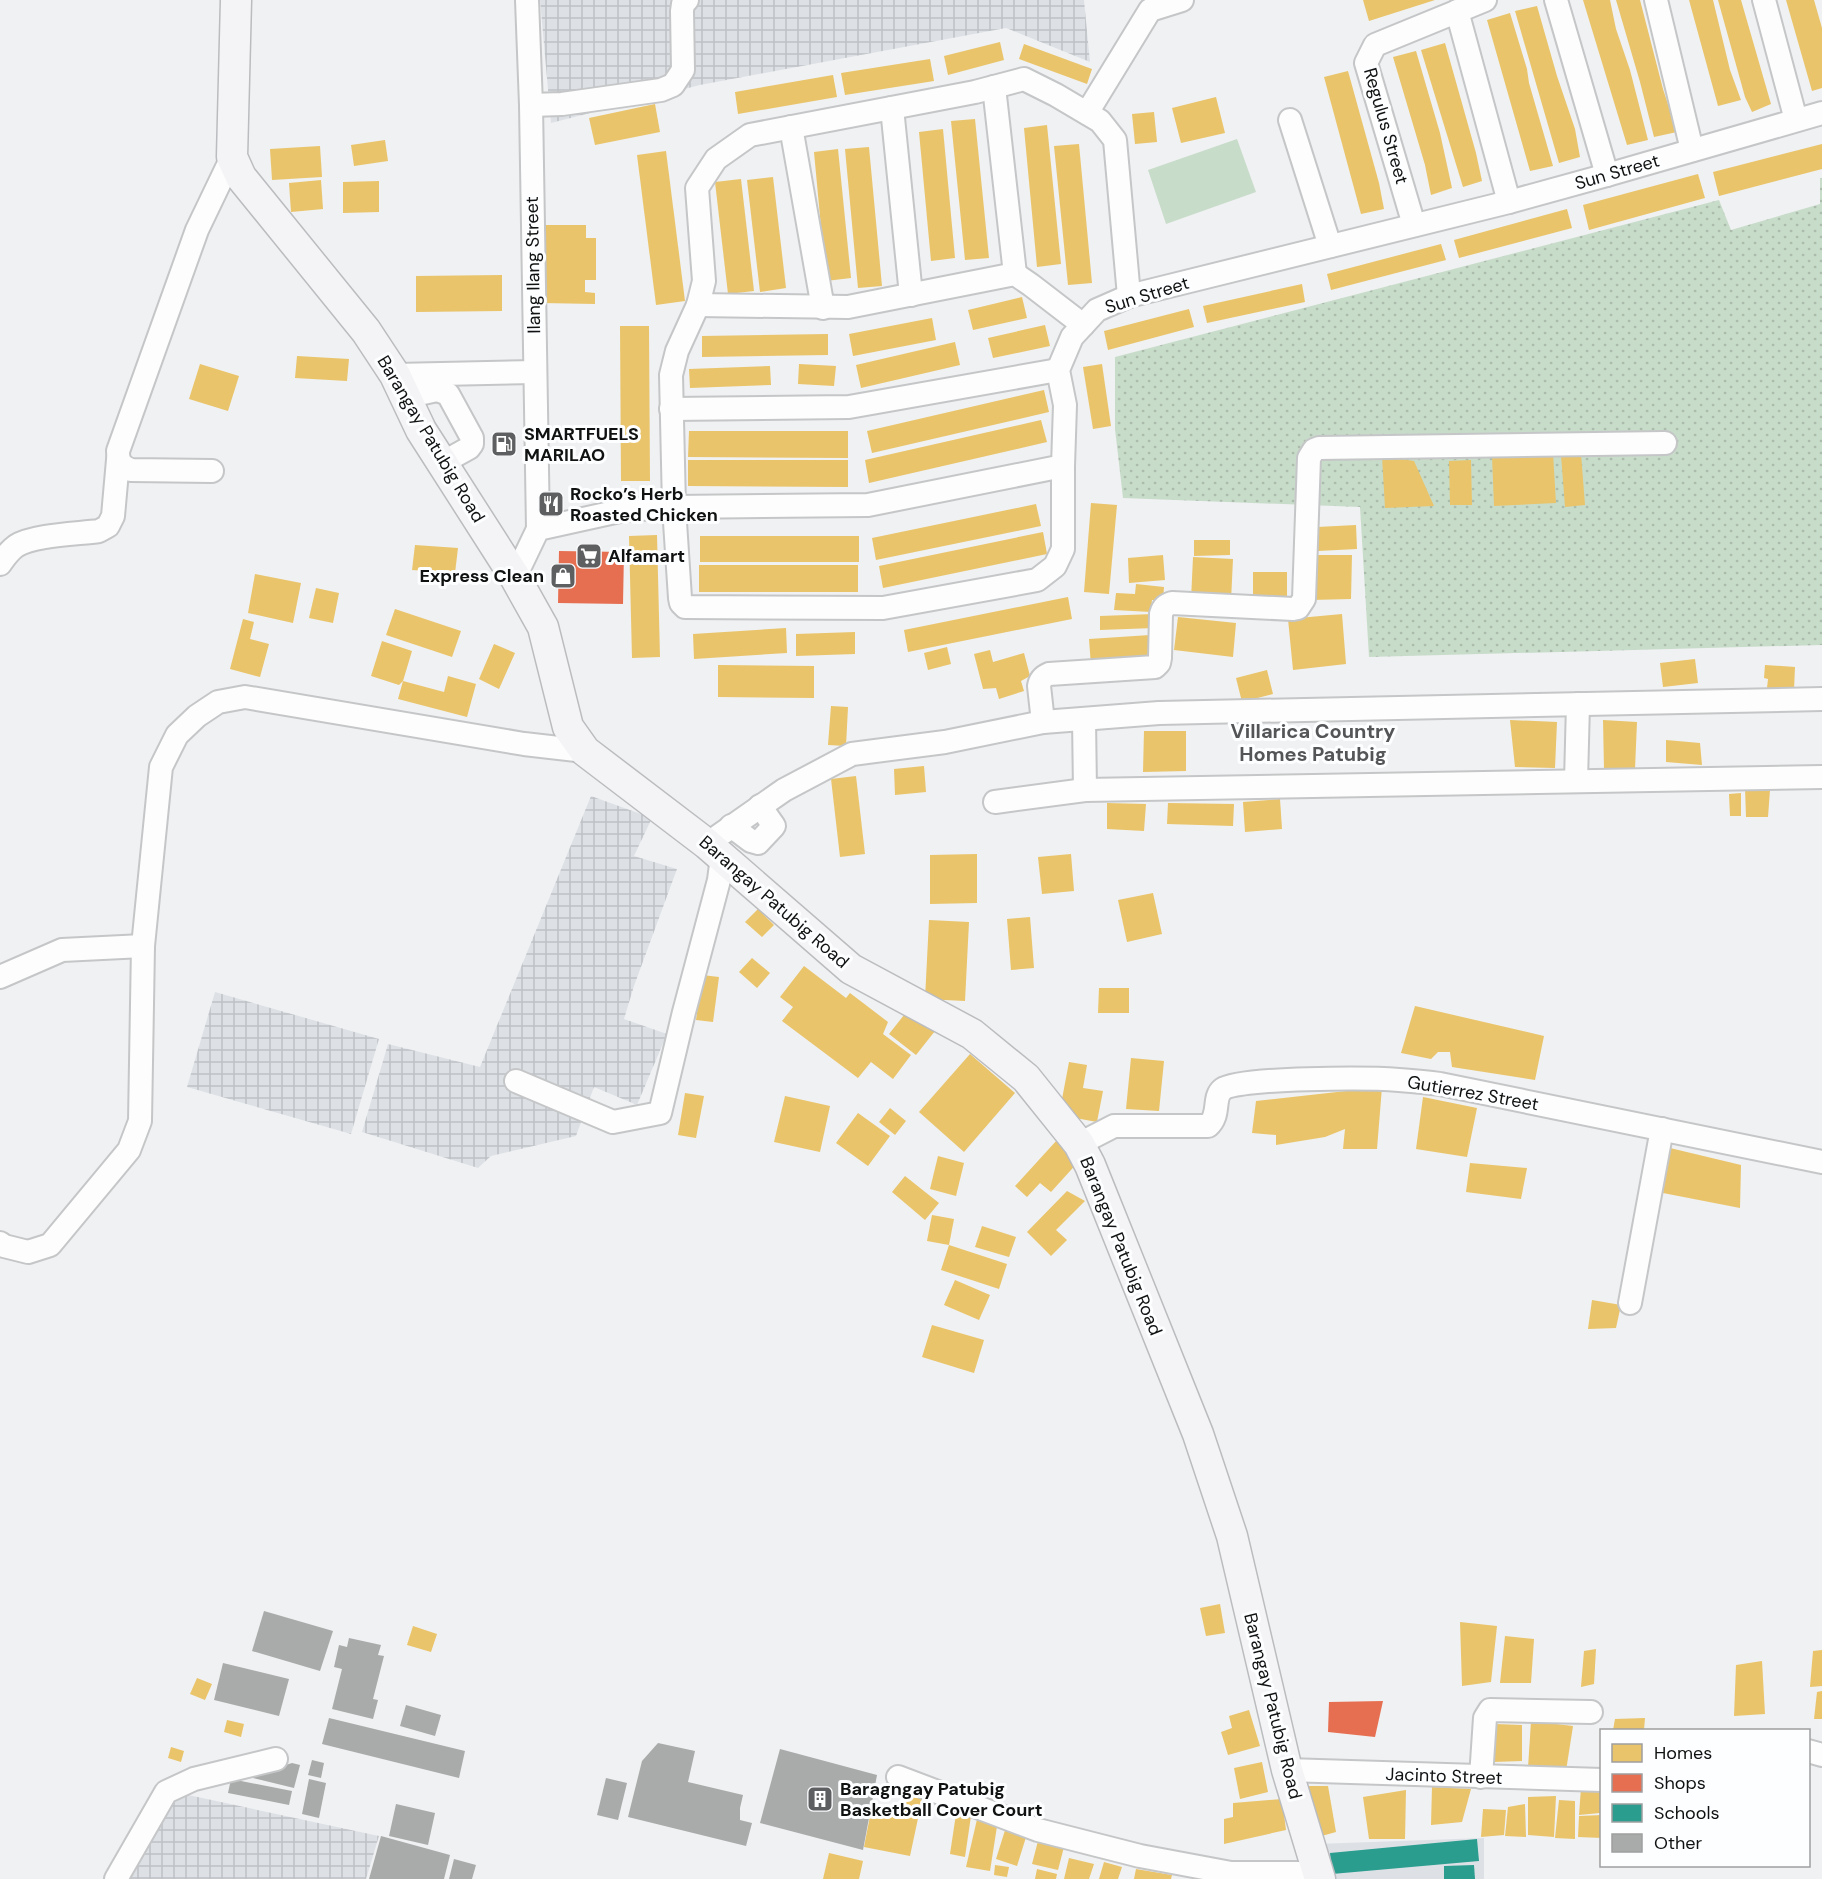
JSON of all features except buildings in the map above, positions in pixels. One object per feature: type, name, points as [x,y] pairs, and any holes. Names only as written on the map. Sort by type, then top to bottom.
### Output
[{"type":"main road","name":"Barangay Patubig Road","points":[[236,0],[232,157],[241,177],[366,331],[400,386],[421,430],[515,577],[543,627],[568,727],[585,751],[714,850],[851,969],[972,1034],[1026,1078],[1079,1144],[1090,1165],[1198,1434],[1232,1536],[1287,1770],[1319,1876]]},
{"type":"street","name":"Ilang Ilang Street","points":[[527,0],[531,105],[538,529]]},
{"type":"street","points":[[531,105],[562,104],[662,90],[673,85],[683,70],[682,12],[683,4],[687,0]]},
{"type":"street","points":[[1087,113],[1150,5],[1182,0]]},
{"type":"street","name":"Regulus Street","points":[[1414,225],[1366,63],[1375,45],[1485,0]]},
{"type":"street","points":[[1556,0],[1607,176]]},
{"type":"street","points":[[1656,0],[1692,150]]},
{"type":"street","points":[[1764,0],[1796,120]]},
{"type":"street","points":[[1458,11],[1509,202]]},
{"type":"street","points":[[671,409],[849,407],[1058,370],[1065,405],[1063,549],[1055,566],[1037,580],[883,608],[685,607],[681,603],[674,507],[671,409],[671,375],[677,351],[698,305],[704,281],[697,188],[716,159],[750,135],[892,108],[1024,79],[1100,121],[1115,140],[1129,296]]},
{"type":"street","points":[[994,87],[1015,274]]},
{"type":"street","points":[[892,108],[911,295]]},
{"type":"street","name":"Sun Street","points":[[1058,370],[1072,337],[1097,310],[1129,296],[1509,202],[1822,113]]},
{"type":"street","points":[[1290,120],[1330,246]]},
{"type":"street","points":[[791,127],[824,308]]},
{"type":"street","points":[[0,564],[9,551],[29,540],[99,531],[108,526],[112,516],[118,451],[196,230],[232,157]]},
{"type":"street","points":[[698,305],[848,307],[1015,274],[1083,325]]},
{"type":"street","points":[[400,386],[535,372]]},
{"type":"street","points":[[400,386],[437,390],[448,394],[472,438],[472,444],[442,463]]},
{"type":"street","points":[[1043,722],[1039,686],[1043,676],[1155,667],[1160,658],[1161,614],[1167,605],[1172,603],[1298,608],[1304,599],[1309,458],[1314,450],[1665,443]]},
{"type":"street","points":[[118,460],[123,467],[131,470],[212,471]]},
{"type":"street","points":[[515,577],[538,529],[624,510],[674,507],[868,505],[1063,466]]},
{"type":"street","points":[[0,1243],[28,1252],[50,1245],[129,1150],[140,1121],[142,946],[161,767],[177,735],[197,716],[218,702],[245,697],[524,744],[585,751]]},
{"type":"street","points":[[516,1081],[613,1122],[660,1113],[719,880],[714,850],[731,826],[784,790],[852,754],[945,742],[1043,722],[1159,713],[1822,699]]},
{"type":"street","points":[[1576,781],[1578,704]]},
{"type":"street","points":[[1083,719],[1084,790]]},
{"type":"street","points":[[995,802],[1084,790],[1822,777]]},
{"type":"street","points":[[0,977],[62,950],[142,946]]},
{"type":"street","name":"Gutierrez Street","points":[[1079,1144],[1114,1126],[1208,1126],[1214,1122],[1218,1098],[1224,1089],[1261,1080],[1398,1080],[1440,1084],[1822,1162]]},
{"type":"street","points":[[1630,1303],[1662,1130]]},
{"type":"street","points":[[1480,1777],[1485,1718],[1490,1710],[1591,1712]]},
{"type":"street","points":[[116,1879],[166,1792],[194,1779],[276,1759]]},
{"type":"street","name":"Jacinto Street","points":[[1287,1770],[1600,1780]]},
{"type":"street","points":[[898,1777],[1038,1830],[1140,1856],[1231,1873],[1319,1876]]},
{"type":"shaded area","points":[[540,0],[1084,0],[1090,62],[1006,28],[700,85],[551,123]]},
{"type":"shaded area","points":[[591,796],[652,818],[634,856],[677,869],[624,1019],[667,1034],[637,1105],[594,1087],[576,1136],[491,1156],[478,1168],[362,1132],[388,1044],[480,1067]]},
{"type":"shaded area","points":[[215,992],[379,1039],[351,1134],[187,1087]]},
{"type":"shaded area","points":[[179,1793],[379,1836],[366,1879],[128,1879]]},
{"type":"shaded area","points":[[1484,1838],[1484,1879],[1329,1879],[1315,1844]]},
{"type":"green space","points":[[1237,139],[1256,192],[1166,224],[1148,170]]},
{"type":"green space","points":[[1820,178],[1822,178],[1822,645],[1369,657],[1360,507],[1123,498],[1115,429],[1115,357],[1719,200],[1731,230],[1820,204]]},
{"type":"place","name":"SMARTFUELS MARILAO","points":[[504,444]]},
{"type":"place","name":"Rocko’s Herb Roasted Chicken","points":[[551,504]]},
{"type":"place","name":"Alfamart","points":[[589,556]]},
{"type":"place","name":"Express Clean","points":[[563,576]]},
{"type":"place","name":"Baragngay Patubig Basketball Cover Court","points":[[820,1799]]},
{"type":"district","name":"Villarica Country Homes Patubig","points":[[1313,742]]}]
